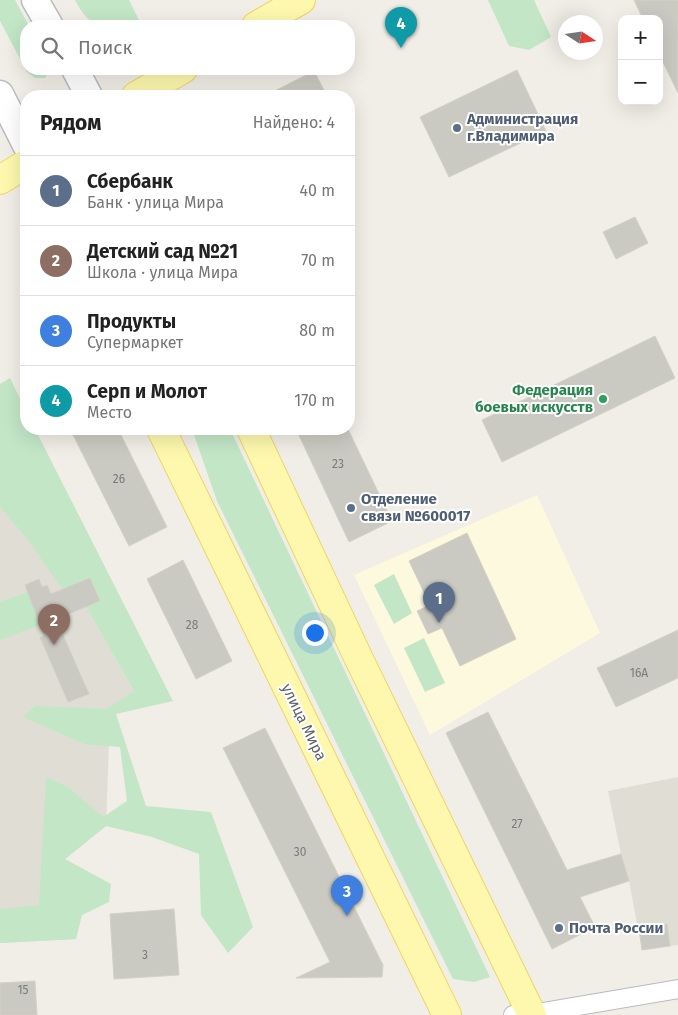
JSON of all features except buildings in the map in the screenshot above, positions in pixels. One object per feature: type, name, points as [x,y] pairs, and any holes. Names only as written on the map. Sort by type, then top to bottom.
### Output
[{"type":"main road","points":[[35,0],[47,20]]},
{"type":"main road","points":[[266,20],[301,0]]},
{"type":"main road","points":[[78,75],[86,90]]},
{"type":"main road","points":[[146,90],[173,75]]},
{"type":"main road","points":[[0,94],[20,133]]},
{"type":"main road","points":[[0,180],[20,168]]},
{"type":"main road","name":"улица Мира","points":[[164,435],[447,1015]]},
{"type":"main road","points":[[255,435],[525,1014]]},
{"type":"street","points":[[525,1014],[678,989]]},
{"type":"shaded area","points":[[0,431],[81,598],[134,691],[110,717],[106,826],[65,859],[76,939],[0,943]]},
{"type":"shaded area","points":[[537,495],[600,633],[430,735],[354,575]]},
{"type":"shaded area","points":[[678,777],[678,945],[642,950],[629,881],[621,854],[608,791]]},
{"type":"green space","points":[[0,0],[15,0],[26,20],[20,20],[20,59],[0,21]]},
{"type":"green space","points":[[75,0],[129,0],[139,20],[90,20],[81,11]]},
{"type":"green space","points":[[488,0],[534,0],[551,37],[529,50],[509,46]]},
{"type":"green space","points":[[31,75],[47,75],[45,78],[35,78]]},
{"type":"green space","points":[[10,378],[20,399],[20,435],[38,435],[173,701],[116,714],[146,806],[211,812],[253,927],[228,953],[201,915],[199,854],[152,837],[106,826],[65,859],[111,884],[109,902],[82,915],[76,939],[0,943],[0,909],[39,905],[46,777],[68,787],[103,817],[127,801],[120,747],[84,744],[23,717],[35,706],[107,709],[134,691],[81,598],[62,588],[25,536],[0,507],[0,384]],"holes":[[[90,578],[100,601],[88,606],[79,583]]]},
{"type":"green space","points":[[194,435],[233,435],[490,977],[474,982],[453,979],[217,501]]},
{"type":"green space","points":[[394,574],[412,613],[394,624],[374,585]]},
{"type":"green space","points":[[28,592],[40,625],[0,640],[0,602]]},
{"type":"green space","points":[[424,638],[445,683],[425,692],[404,648]]},
{"type":"place","name":"Серп и Молот","points":[[401,48]]},
{"type":"place","name":"Администрация г.Владимира","points":[[457,128]]},
{"type":"place","name":"Федерация боевых искусств","points":[[603,399]]},
{"type":"place","name":"Отделение связи №600017","points":[[351,508]]},
{"type":"place","name":"Сбербанк","points":[[439,623]]},
{"type":"place","name":"Детский сад №21","points":[[54,645]]},
{"type":"place","name":"Продукты","points":[[347,916]]},
{"type":"place","name":"Почта России","points":[[559,928]]}]
